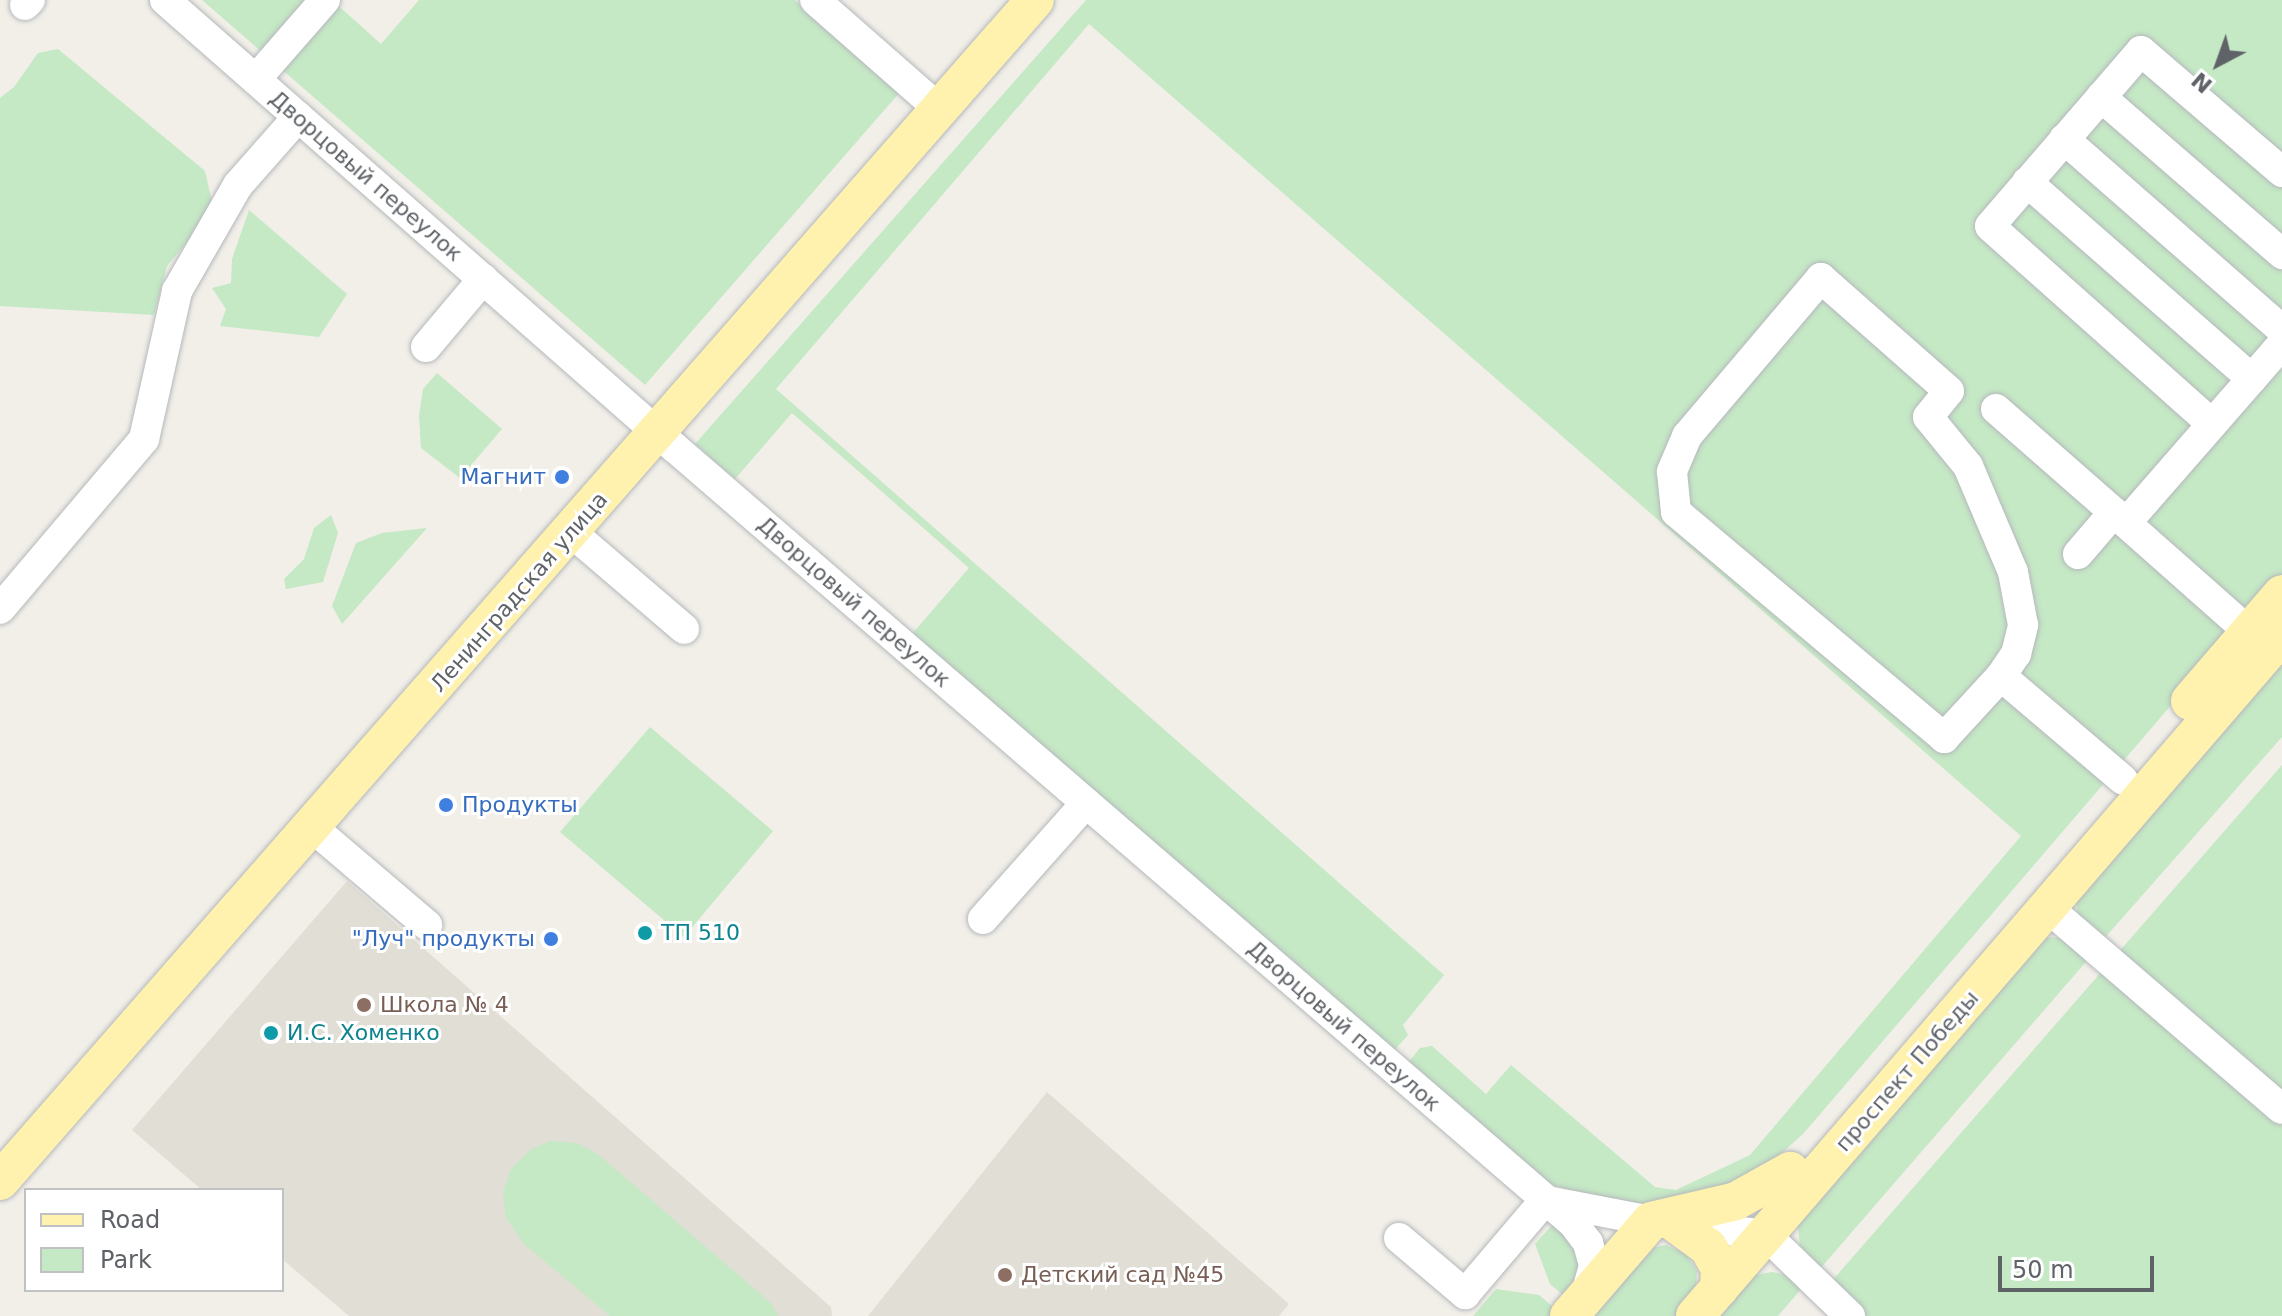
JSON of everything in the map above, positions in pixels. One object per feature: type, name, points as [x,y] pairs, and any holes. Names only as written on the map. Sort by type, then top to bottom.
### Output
[{"type":"main road","name":"Ленинградская улица","points":[[0,1181],[313,828],[1035,0]]},
{"type":"main road","name":"проспект Победы","points":[[1766,1235],[1770,1203],[1790,1171],[2038,899],[2266,634],[2281,596]]},
{"type":"main road","name":"проспект Победы","points":[[1707,1302],[1766,1235],[2038,899],[2123,780],[2266,634]]},
{"type":"main road","name":"проспект Победы","points":[[1663,1223],[1736,1201],[1790,1171]]},
{"type":"main road","points":[[1577,1307],[1663,1223],[1708,1247],[1720,1269],[1707,1302]]},
{"type":"street","name":"Дворцовый переулок","points":[[165,0],[658,432],[1573,1223],[1588,1243],[1594,1266],[1577,1307]]},
{"type":"street","points":[[256,79],[325,0]]},
{"type":"street","points":[[815,0],[940,110]]},
{"type":"street","points":[[2212,424],[1990,226],[2141,51],[2282,172]]},
{"type":"street","points":[[2101,97],[2282,254]]},
{"type":"street","points":[[0,609],[144,439],[177,291],[238,185],[298,117]]},
{"type":"street","points":[[2064,139],[2282,330]]},
{"type":"street","points":[[2027,182],[2252,379]]},
{"type":"street","points":[[1821,278],[1949,391],[1928,417],[1968,466],[1993,520],[2013,572],[2023,625],[2016,654],[2001,676],[1944,738],[1676,512],[1672,472],[1687,436],[1821,278]]},
{"type":"street","points":[[426,347],[483,279]]},
{"type":"street","points":[[2078,554],[2120,517],[2212,424],[2282,344]]},
{"type":"street","points":[[1996,409],[2120,517],[2266,634]]},
{"type":"street","points":[[571,532],[684,629]]},
{"type":"street","points":[[2001,676],[2123,780]]},
{"type":"street","points":[[983,919],[1086,803]]},
{"type":"street","points":[[313,828],[427,925]]},
{"type":"street","points":[[2038,899],[2282,1109]]},
{"type":"street","name":"Дворцовый переулок","points":[[1545,1200],[1663,1223]]},
{"type":"street","points":[[1399,1238],[1465,1294],[1545,1200]]},
{"type":"street","points":[[1663,1223],[1766,1235],[1850,1316]]},
{"type":"shaded area","name":"Школа № 4","points":[[347,881],[831,1307],[832,1316],[349,1316],[284,1261],[284,1188],[200,1188],[132,1130]]},
{"type":"shaded area","points":[[1047,1092],[1289,1304],[1279,1316],[868,1316]]},
{"type":"green space","points":[[202,0],[332,0],[381,44],[419,0],[795,0],[900,92],[645,385]]},
{"type":"green space","points":[[1086,0],[2282,0],[2282,576],[1803,1134],[1774,1160],[1723,1186],[1662,1203],[1631,1203],[1583,1195],[1547,1183],[1404,1068],[1420,1048],[1432,1046],[1486,1094],[1511,1065],[1655,1187],[1676,1190],[1750,1155],[2021,836],[1089,24],[776,389],[1444,975],[1403,1025],[1408,1035],[1391,1054],[912,634],[969,568],[792,413],[735,479],[695,444]]},
{"type":"green space","points":[[58,49],[205,171],[212,202],[190,239],[167,266],[154,315],[0,306],[0,98],[14,87],[38,53]]},
{"type":"green space","points":[[249,210],[347,294],[319,337],[220,326],[226,309],[212,288],[231,283],[232,259]]},
{"type":"green space","points":[[437,373],[502,429],[460,478],[421,448],[419,416],[423,389]]},
{"type":"green space","points":[[331,515],[338,533],[323,582],[286,589],[284,579],[304,559],[314,528]]},
{"type":"green space","points":[[427,528],[342,624],[332,606],[356,543],[382,533]]},
{"type":"green space","points":[[2282,654],[2282,737],[2102,941],[2078,918],[2076,902]]},
{"type":"green space","points":[[650,727],[773,831],[684,937],[560,832]]},
{"type":"green space","points":[[2282,765],[2282,1097],[2117,954]]},
{"type":"green space","points":[[2042,939],[2065,939],[2091,956],[1819,1270],[1800,1248],[1798,1225]]},
{"type":"green space","points":[[2103,970],[2282,1122],[2282,1316],[1866,1316],[1831,1282]]},
{"type":"green space","points":[[550,1141],[577,1143],[599,1155],[772,1304],[778,1316],[610,1316],[524,1244],[506,1218],[503,1192],[511,1169],[531,1149]]},
{"type":"green space","points":[[1555,1222],[1570,1235],[1580,1269],[1568,1299],[1550,1284],[1535,1244]]},
{"type":"green space","points":[[1666,1245],[1686,1254],[1697,1271],[1696,1292],[1679,1316],[1591,1316],[1645,1249]]},
{"type":"green space","points":[[1771,1272],[1783,1274],[1802,1288],[1778,1316],[1714,1316],[1751,1276]]},
{"type":"green space","points":[[1496,1289],[1539,1295],[1558,1311],[1554,1316],[1473,1316]]},
{"type":"place","name":"Магнит","points":[[562,477]]},
{"type":"place","name":"Продукты","points":[[446,805]]},
{"type":"place","name":"ТП 510","points":[[645,933]]},
{"type":"place","name":"\"Луч\" продукты","points":[[551,939]]},
{"type":"place","name":"Школа № 4","points":[[364,1005]]},
{"type":"place","name":"И.С. Хоменко","points":[[271,1033]]},
{"type":"place","name":"Детский сад №45","points":[[1005,1275]]}]
